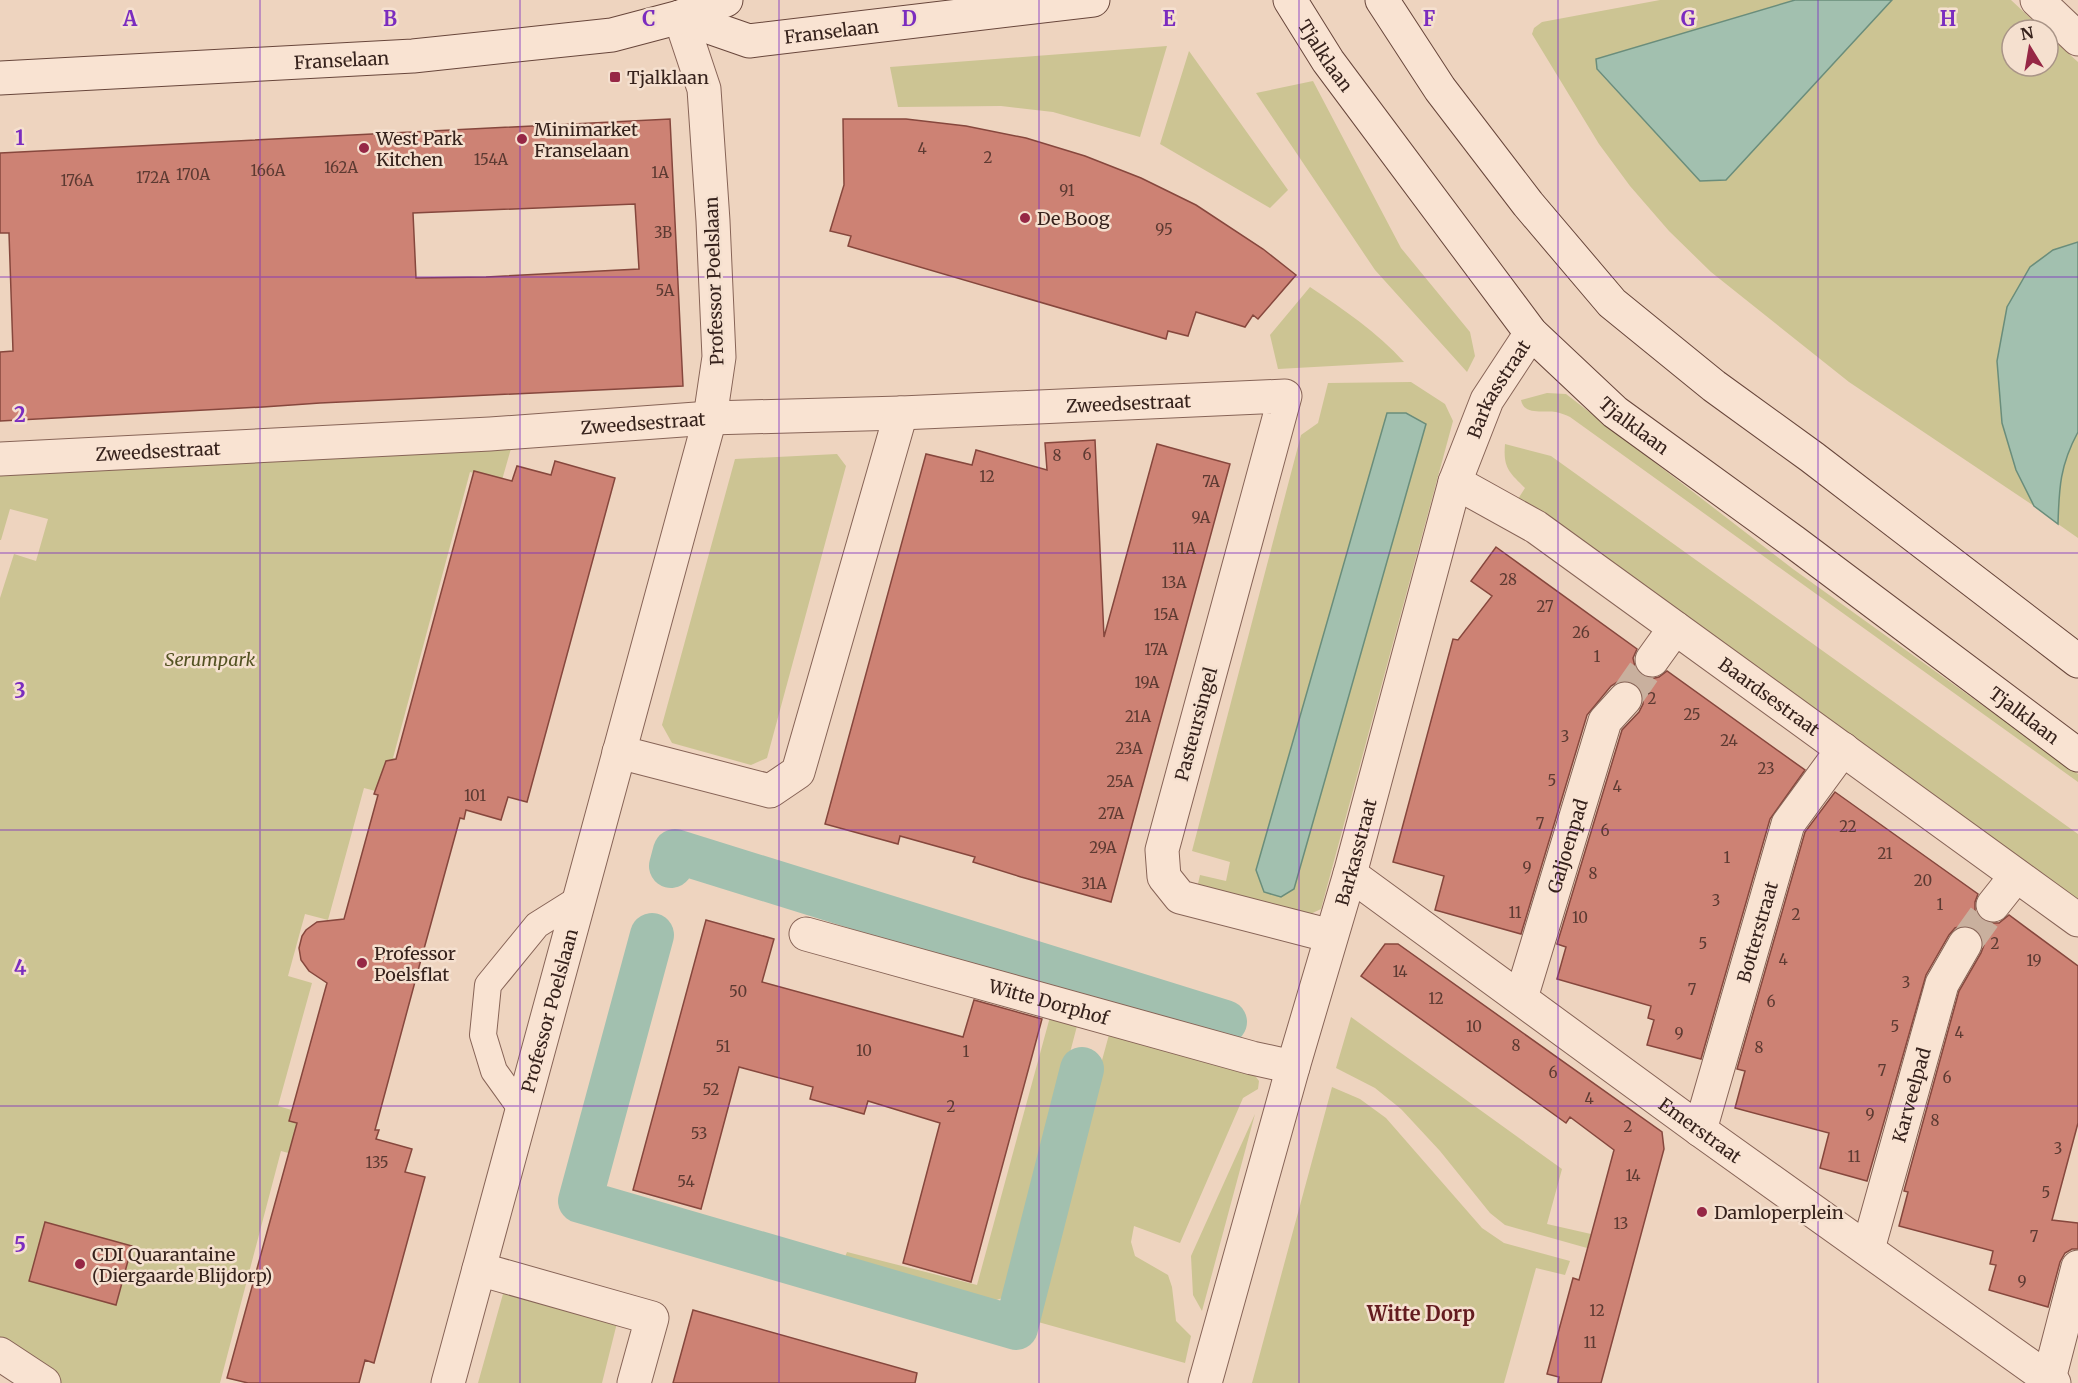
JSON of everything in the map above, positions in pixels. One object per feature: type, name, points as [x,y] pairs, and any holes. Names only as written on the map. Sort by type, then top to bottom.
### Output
[{"type":"street","name":"Franselaan","points":[[0,78],[412,56],[612,35],[681,17],[726,0]]},
{"type":"street","name":"Franselaan","points":[[681,17],[749,41],[1093,0]]},
{"type":"street","name":"Tjalklaan","points":[[1290,0],[1328,61],[1530,333],[1615,412],[2078,754]]},
{"type":"street","points":[[1382,0],[1440,89],[1528,204],[1612,303],[1714,386],[1812,457],[2078,661]]},
{"type":"street","points":[[2037,0],[2078,39]]},
{"type":"street","name":"Professor Poelslaan","points":[[448,1383],[710,418],[719,357],[704,89],[681,17]]},
{"type":"street","name":"Barkasstraat","points":[[1206,1383],[1293,1067],[1350,874],[1455,482],[1487,400],[1530,333]]},
{"type":"street","name":"Zweedsestraat","points":[[0,459],[490,434],[710,418],[901,413],[1285,396]]},
{"type":"street","name":"Pasteursingel","points":[[1285,396],[1162,850],[1164,877],[1180,897],[1331,936]]},
{"type":"street","points":[[620,752],[770,791],[798,772],[901,413]]},
{"type":"street","name":"Baardsestraat","points":[[1455,482],[1536,527],[2078,920]]},
{"type":"street","points":[[1652,660],[1675,628]]},
{"type":"street","name":"Galjoenpad","points":[[1521,998],[1605,721],[1624,699]]},
{"type":"street","name":"Botterstraat","points":[[1700,1130],[1788,824],[1843,749]]},
{"type":"street","name":"Emerstraat","points":[[1350,874],[1700,1130],[2051,1381]]},
{"type":"street","points":[[1994,904],[2016,876]]},
{"type":"street","name":"Witte Dorphof","points":[[806,934],[1252,1058],[1293,1067]]},
{"type":"street","name":"Karveelpad","points":[[1868,1249],[1942,984],[1965,944]]},
{"type":"street","points":[[2051,1381],[2078,1267]]},
{"type":"street","points":[[479,1269],[652,1318],[634,1383]]},
{"type":"street","points":[[0,1354],[44,1383]]},
{"type":"lane","points":[[522,1110],[494,1071],[483,1035],[488,985],[537,925],[580,898]]},
{"type":"green space","points":[[1660,0],[1795,0],[1596,59],[1597,70],[1700,181],[1726,180],[1892,0],[2011,0],[2030,18],[2000,18],[2000,78],[2060,78],[2060,46],[2078,62],[2078,242],[2053,250],[1997,361],[2002,423],[2013,461],[2078,393],[2078,538],[2058,524],[2058,518],[2030,498],[2034,506],[1849,382],[1711,272],[1669,231],[1630,186],[1599,144],[1532,34],[1534,28],[1542,22]]},
{"type":"green space","points":[[1167,46],[1140,137],[1053,112],[1001,106],[898,107],[890,67]]},
{"type":"green space","points":[[1189,51],[1288,190],[1270,208],[1160,144]]},
{"type":"green space","points":[[1313,81],[1401,248],[1470,332],[1475,356],[1467,372],[1375,270],[1256,93]]},
{"type":"green space","points":[[1310,287],[1371,331],[1404,362],[1278,369],[1270,335]]},
{"type":"green space","points":[[1411,382],[1445,404],[1453,421],[1321,909],[1300,919],[1197,888],[1200,875],[1226,881],[1230,862],[1192,851],[1301,435],[1318,423],[1328,383]]},
{"type":"green space","points":[[1547,393],[1566,394],[1793,569],[2078,774],[2078,782],[1570,417],[1556,412],[1530,410],[1523,405],[1521,400]]},
{"type":"green space","points":[[1505,444],[1551,456],[2078,834],[2078,902],[1518,499],[1525,488],[1508,469]]},
{"type":"green space","name":"Serumpark","points":[[512,445],[502,480],[470,472],[393,758],[410,763],[402,798],[364,788],[328,920],[305,914],[288,976],[312,983],[278,1106],[319,1118],[307,1158],[281,1151],[220,1383],[58,1383],[0,1345],[0,598],[14,554],[36,561],[48,519],[10,509],[0,540],[0,468]]},
{"type":"green space","points":[[837,454],[846,466],[767,758],[751,765],[672,743],[662,725],[735,459]]},
{"type":"green space","points":[[1050,1017],[1077,1026],[1006,1297],[983,1304],[840,1269],[847,1252],[977,1285]]},
{"type":"green space","points":[[1351,1017],[1562,1169],[1547,1224],[1591,1234],[1587,1248],[1505,1225],[1490,1213],[1440,1151],[1401,1109],[1375,1088],[1336,1068]]},
{"type":"green space","points":[[1110,1031],[1253,1073],[1259,1081],[1258,1089],[1243,1098],[1180,1243],[1134,1226],[1131,1242],[1135,1256],[1168,1275],[1172,1287],[1176,1321],[1191,1336],[1185,1363],[1031,1320]]},
{"type":"green space","points":[[1332,1087],[1360,1099],[1386,1118],[1482,1228],[1504,1243],[1570,1261],[1565,1275],[1536,1268],[1504,1383],[1252,1383]]},
{"type":"green space","points":[[1255,1114],[1202,1311],[1193,1295],[1191,1256]]},
{"type":"green space","points":[[510,1269],[622,1303],[602,1383],[478,1383]]},
{"type":"shaded area","points":[[1795,0],[1892,0],[1726,180],[1700,181],[1597,69],[1596,59]]},
{"type":"shaded area","points":[[2078,242],[2078,432],[2064,466],[2058,524],[2034,506],[2016,470],[2002,423],[1997,361],[2007,307],[2030,267],[2053,250]]},
{"type":"shaded area","points":[[1387,413],[1406,413],[1426,424],[1294,889],[1281,897],[1264,892],[1256,870]]},
{"type":"building","points":[[670,119],[683,386],[0,421],[0,352],[13,351],[9,233],[0,233],[0,153]],"holes":[[[635,204],[639,269],[486,277],[416,278],[413,213]]]},
{"type":"building","name":"De Boog","points":[[843,119],[906,119],[966,126],[1026,138],[1085,156],[1141,178],[1196,205],[1263,249],[1296,275],[1258,319],[1253,315],[1245,327],[1196,312],[1188,336],[1168,331],[1166,339],[848,246],[851,236],[830,231],[844,185]]},
{"type":"building","points":[[1095,440],[1104,637],[1157,444],[1230,464],[1111,902],[973,862],[975,857],[900,836],[898,844],[825,824],[926,454],[972,465],[976,450],[1047,470],[1045,443]]},
{"type":"building","points":[[555,461],[615,478],[527,802],[508,797],[501,820],[466,810],[464,819],[460,818],[419,967],[375,1130],[379,1130],[376,1139],[412,1149],[405,1172],[425,1177],[374,1363],[365,1360],[359,1383],[248,1383],[227,1378],[297,1123],[289,1121],[327,983],[309,971],[301,960],[299,948],[302,936],[317,922],[344,919],[378,795],[374,794],[386,761],[396,759],[474,471],[512,481],[517,466],[551,475]]},
{"type":"building","points":[[1496,547],[1637,649],[1633,658],[1635,667],[1642,676],[1651,679],[1667,671],[1805,770],[1770,819],[1701,1059],[1647,1045],[1654,1020],[1648,1018],[1651,1006],[1557,979],[1566,947],[1557,944],[1622,730],[1639,712],[1643,704],[1643,694],[1637,685],[1628,681],[1619,681],[1611,686],[1587,715],[1521,934],[1435,910],[1444,876],[1393,862],[1453,639],[1458,640],[1492,596],[1471,581]]},
{"type":"building","points":[[1835,792],[1978,894],[1975,911],[1982,920],[1999,923],[2009,915],[2078,966],[2078,1123],[2052,1220],[2078,1223],[2078,1249],[2065,1253],[2060,1262],[2048,1307],[1989,1290],[1996,1265],[1990,1264],[1993,1251],[1899,1226],[1908,1192],[1904,1191],[1959,991],[1984,945],[1981,935],[1975,928],[1966,925],[1955,928],[1926,975],[1867,1181],[1820,1168],[1829,1133],[1735,1108],[1745,1071],[1737,1069],[1805,832]]},
{"type":"building","points":[[706,920],[774,939],[762,982],[963,1037],[974,1000],[1042,1019],[971,1282],[903,1263],[940,1123],[868,1101],[864,1114],[810,1099],[813,1087],[739,1067],[701,1209],[633,1190]]},
{"type":"building","points":[[1385,944],[1398,944],[1662,1132],[1664,1149],[1601,1383],[1558,1383],[1559,1377],[1547,1374],[1573,1278],[1579,1280],[1614,1150],[1570,1117],[1566,1123],[1361,976]]},
{"type":"building","name":"CDI Quarantaine (Diergaarde Blijdorp)","points":[[45,1222],[132,1246],[116,1305],[29,1281]]},
{"type":"building","points":[[693,1310],[917,1373],[915,1383],[673,1383]]},
{"type":"waterway","points":[[671,866],[675,851],[1225,1022]]},
{"type":"waterway","points":[[652,935],[580,1201],[1016,1328],[1082,1069]]},
{"type":"tunnel","points":[[1625,699],[1652,660]]},
{"type":"tunnel","points":[[1965,944],[1993,905]]},
{"type":"place","name":"Tjalklaan","points":[[615,77]]},
{"type":"place","name":"Minimarket Franselaan","points":[[522,139]]},
{"type":"place","name":"West Park Kitchen","points":[[364,148]]},
{"type":"place","name":"De Boog","points":[[1025,218]]},
{"type":"place","name":"Professor Poelsflat","points":[[362,963]]},
{"type":"place","name":"Damloperplein","points":[[1702,1212]]},
{"type":"place","name":"CDI Quarantaine (Diergaarde Blijdorp)","points":[[80,1264]]},
{"type":"district","name":"Witte Dorp","points":[[1421,1313]]}]
